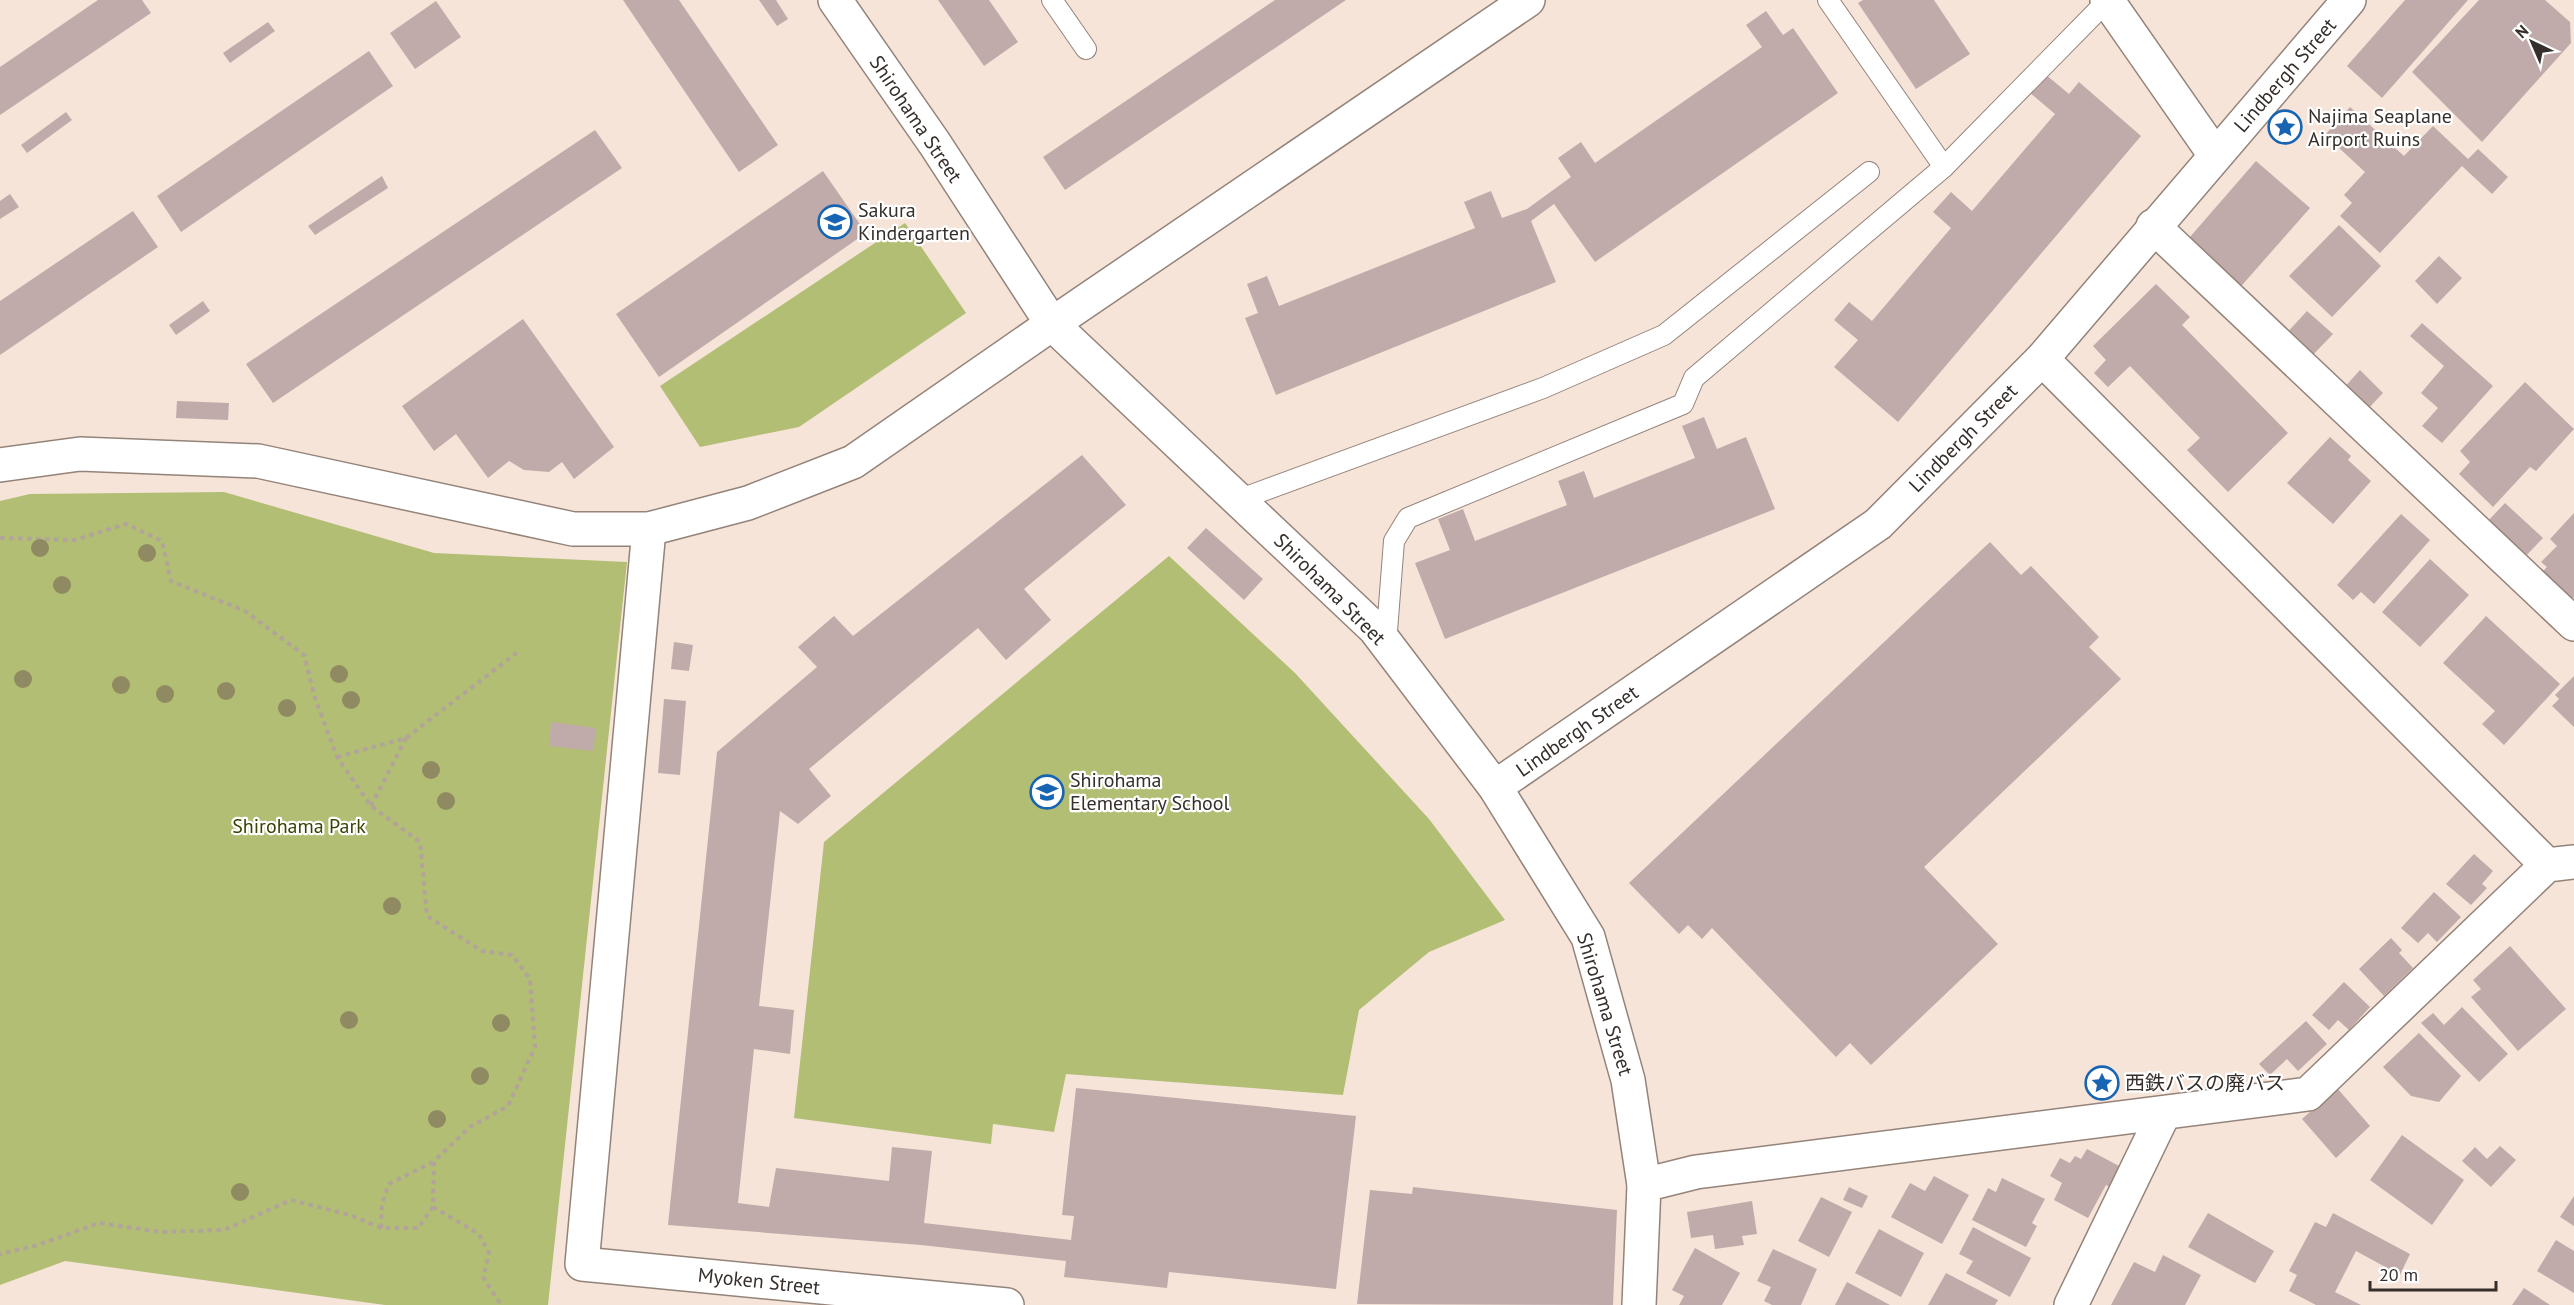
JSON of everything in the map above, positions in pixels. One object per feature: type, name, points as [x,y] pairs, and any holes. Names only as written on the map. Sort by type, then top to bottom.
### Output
[{"type":"street","name":"Shirohama Street","points":[[835,0],[935,144],[1052,324],[1375,629],[1495,787],[1588,937],[1628,1080],[1644,1185],[1638,1305]]},
{"type":"street","points":[[0,465],[80,454],[258,461],[573,530],[649,530],[748,503],[853,462],[1528,0]]},
{"type":"street","points":[[2107,0],[2215,155]]},
{"type":"street","name":"Lindbergh Street","points":[[1495,787],[1878,524],[2042,359],[2153,226],[2349,0]]},
{"type":"street","points":[[2153,226],[2574,624]]},
{"type":"street","points":[[1644,1185],[1696,1172],[2308,1094],[2560,863],[2042,359]]},
{"type":"street","name":"Myoken Street","points":[[649,530],[582,1264],[1007,1305]]},
{"type":"street","points":[[2072,1305],[2164,1113]]},
{"type":"lane","points":[[1052,0],[1086,49]]},
{"type":"lane","points":[[1828,0],[1944,167]]},
{"type":"lane","points":[[1386,644],[1394,541],[1408,519],[1683,404],[1694,378],[1944,167],[2107,0]]},
{"type":"lane","points":[[1238,500],[1543,388],[1664,335],[1869,172]]},
{"type":"path","points":[[0,538],[75,540],[126,524],[162,541],[171,581],[244,611],[304,655],[315,698],[337,757],[371,806],[420,842],[427,916],[482,951],[512,955],[530,978],[535,1047],[508,1106],[470,1127],[434,1161],[388,1184],[382,1203],[381,1228]]},
{"type":"path","points":[[337,757],[406,738],[519,651]]},
{"type":"path","points":[[371,806],[406,738]]},
{"type":"path","points":[[0,1254],[38,1245],[99,1223],[160,1232],[224,1230],[291,1200],[350,1215],[381,1228],[418,1228],[433,1207],[434,1161]]},
{"type":"path","points":[[433,1207],[479,1234],[489,1253],[483,1276],[501,1305]]},
{"type":"green space","points":[[905,223],[966,313],[799,427],[700,447],[660,386]]},
{"type":"green space","name":"Shirohama Park","points":[[224,492],[434,553],[627,562],[548,1305],[385,1305],[65,1261],[0,1285],[0,501],[30,494]]},
{"type":"green space","points":[[1169,556],[1295,673],[1429,819],[1505,920],[1429,952],[1359,1010],[1343,1095],[1066,1074],[1054,1132],[993,1124],[991,1144],[794,1118],[824,842]]},
{"type":"building","points":[[98,0],[142,0],[151,13],[0,115],[0,67]]},
{"type":"building","points":[[623,0],[679,0],[778,145],[739,172]]},
{"type":"building","points":[[759,0],[776,0],[788,19],[777,26]]},
{"type":"building","points":[[938,0],[989,0],[1018,42],[984,66]]},
{"type":"building","points":[[1275,0],[1346,0],[1065,190],[1043,157]]},
{"type":"building","points":[[1863,0],[1934,0],[1970,54],[1916,89],[1858,3]]},
{"type":"building","points":[[2405,0],[2468,0],[2382,98],[2347,66]]},
{"type":"building","points":[[2479,0],[2545,0],[2570,22],[2571,43],[2482,142],[2412,72]]},
{"type":"building","points":[[436,1],[461,37],[415,69],[390,33]]},
{"type":"building","points":[[1766,11],[1783,35],[1793,28],[1838,93],[1595,262],[1554,204],[1531,221],[1556,282],[1276,395],[1245,318],[1258,313],[1247,284],[1267,276],[1279,306],[1475,228],[1464,202],[1491,191],[1502,218],[1527,209],[1571,177],[1558,158],[1581,142],[1595,163],[1762,47],[1746,25]]},
{"type":"building","points":[[268,22],[275,31],[230,63],[223,53]]},
{"type":"building","points":[[369,51],[393,86],[181,232],[157,196]]},
{"type":"building","points":[[2045,74],[2069,94],[2079,82],[2141,136],[1898,422],[1834,367],[1858,340],[1834,320],[1849,302],[1872,321],[1951,228],[1933,212],[1951,192],[1972,211],[2055,114],[2029,92]]},
{"type":"building","points":[[2350,107],[2404,156],[2433,126],[2468,159],[2478,149],[2508,177],[2492,194],[2462,166],[2380,253],[2340,216],[2352,203],[2344,195],[2365,172],[2325,135]]},
{"type":"building","points":[[66,112],[72,120],[27,153],[21,145]]},
{"type":"building","points":[[595,130],[622,168],[273,403],[246,364]]},
{"type":"building","points":[[2256,161],[2310,208],[2236,292],[2183,245]]},
{"type":"building","points":[[823,171],[866,233],[659,377],[616,314]]},
{"type":"building","points":[[382,176],[388,188],[315,235],[308,226]]},
{"type":"building","points":[[10,194],[19,207],[0,219],[0,201]]},
{"type":"building","points":[[133,211],[158,247],[0,355],[0,301]]},
{"type":"building","points":[[2339,225],[2381,266],[2332,317],[2289,276]]},
{"type":"building","points":[[2439,256],[2462,278],[2437,304],[2415,281]]},
{"type":"building","points":[[2156,284],[2190,317],[2182,325],[2288,433],[2228,492],[2187,450],[2200,438],[2130,366],[2108,387],[2094,373],[2106,360],[2093,346]]},
{"type":"building","points":[[203,301],[210,311],[176,335],[169,325]]},
{"type":"building","points":[[2307,311],[2333,334],[2309,359],[2284,336]]},
{"type":"building","points":[[523,319],[614,447],[574,479],[562,462],[549,472],[524,470],[509,461],[488,478],[456,434],[434,451],[402,406]]},
{"type":"building","points":[[2422,323],[2493,386],[2442,443],[2422,426],[2438,408],[2421,393],[2444,366],[2410,336]]},
{"type":"building","points":[[2360,370],[2383,393],[2365,412],[2342,390]]},
{"type":"building","points":[[2525,382],[2574,429],[2536,471],[2530,467],[2493,507],[2459,474],[2470,462],[2460,451]]},
{"type":"building","points":[[177,401],[229,403],[228,420],[176,418]]},
{"type":"building","points":[[1704,417],[1717,449],[1746,437],[1775,509],[1445,639],[1415,563],[1450,550],[1438,519],[1463,509],[1475,541],[1567,505],[1558,481],[1584,471],[1594,498],[1695,458],[1682,426]]},
{"type":"building","points":[[2330,437],[2351,456],[2348,460],[2371,481],[2333,524],[2287,483]]},
{"type":"building","points":[[1082,455],[1126,505],[1024,589],[1051,620],[1006,660],[978,628],[809,769],[831,796],[798,824],[780,811],[759,1006],[794,1010],[790,1054],[754,1049],[738,1203],[769,1207],[776,1168],[889,1181],[892,1147],[932,1151],[924,1223],[1071,1240],[1074,1216],[1062,1215],[1076,1088],[1356,1116],[1336,1289],[1169,1272],[1167,1288],[1064,1277],[1066,1261],[921,1245],[668,1225],[717,752],[817,667],[798,647],[834,616],[853,636]]},
{"type":"building","points":[[2505,503],[2543,538],[2523,559],[2486,523]]},
{"type":"building","points":[[2574,513],[2574,597],[2571,600],[2539,575],[2547,567],[2541,562],[2557,546],[2550,539]]},
{"type":"building","points":[[2401,514],[2430,540],[2374,604],[2361,592],[2353,600],[2337,585]]},
{"type":"building","points":[[1206,528],[1263,579],[1244,600],[1187,548]]},
{"type":"building","points":[[1990,542],[2021,575],[2031,566],[2099,637],[2089,647],[2121,679],[1924,867],[1998,944],[1871,1065],[1850,1043],[1836,1057],[1712,928],[1702,939],[1688,925],[1679,934],[1629,883]]},
{"type":"building","points":[[2430,559],[2469,595],[2420,647],[2382,612]]},
{"type":"building","points":[[2486,616],[2560,684],[2504,745],[2482,724],[2495,711],[2443,663]]},
{"type":"building","points":[[674,642],[693,645],[689,671],[671,669]]},
{"type":"building","points":[[2574,676],[2574,727],[2552,706],[2559,699],[2555,695]]},
{"type":"building","points":[[664,699],[686,701],[680,775],[658,773]]},
{"type":"building","points":[[551,722],[596,728],[593,751],[549,746]]},
{"type":"building","points":[[2474,854],[2493,871],[2482,884],[2487,888],[2471,905],[2446,884]]},
{"type":"building","points":[[2434,892],[2461,917],[2437,942],[2428,933],[2418,943],[2401,928]]},
{"type":"building","points":[[2391,938],[2402,950],[2399,953],[2413,968],[2384,996],[2359,969]]},
{"type":"building","points":[[2510,946],[2566,1009],[2518,1051],[2471,997],[2481,989],[2473,980]]},
{"type":"building","points":[[2344,982],[2370,1007],[2349,1030],[2338,1020],[2329,1030],[2312,1015]]},
{"type":"building","points":[[2462,1007],[2508,1054],[2479,1082],[2421,1023],[2433,1013],[2444,1025]]},
{"type":"building","points":[[2306,1021],[2327,1044],[2298,1071],[2287,1059],[2270,1075],[2259,1064]]},
{"type":"building","points":[[2419,1033],[2461,1076],[2439,1102],[2411,1096],[2383,1067]]},
{"type":"building","points":[[2337,1088],[2370,1126],[2336,1158],[2302,1119]]},
{"type":"building","points":[[2402,1135],[2464,1180],[2432,1225],[2370,1180]]},
{"type":"building","points":[[2500,1146],[2516,1160],[2491,1187],[2462,1161],[2475,1147],[2487,1159]]},
{"type":"building","points":[[2087,1149],[2121,1167],[2110,1187],[2106,1185],[2088,1218],[2054,1200],[2062,1183],[2050,1176],[2060,1158],[2070,1163],[2075,1156],[2081,1159]]},
{"type":"building","points":[[1934,1176],[1969,1195],[1942,1244],[1891,1217],[1910,1183],[1925,1191]]},
{"type":"building","points":[[2002,1178],[2045,1199],[2032,1223],[2037,1226],[2026,1247],[1972,1220],[1988,1188],[1996,1192]]},
{"type":"building","points":[[1413,1187],[1617,1210],[1613,1305],[1357,1304],[1370,1190],[1412,1194]]},
{"type":"building","points":[[1849,1187],[1868,1196],[1862,1208],[1843,1200]]},
{"type":"building","points":[[2574,1196],[2574,1226],[2560,1217]]},
{"type":"building","points":[[1821,1197],[1852,1212],[1829,1257],[1798,1241]]},
{"type":"building","points":[[1752,1201],[1757,1234],[1742,1236],[1744,1245],[1715,1249],[1713,1235],[1691,1238],[1687,1212]]},
{"type":"building","points":[[2208,1213],[2274,1251],[2255,1283],[2188,1247]]},
{"type":"building","points":[[2333,1213],[2410,1254],[2400,1275],[2356,1251],[2335,1292],[2361,1305],[2316,1305],[2289,1291],[2297,1275],[2289,1271],[2315,1222],[2326,1227]]},
{"type":"building","points":[[1973,1227],[2031,1258],[2010,1297],[1966,1273],[1973,1261],[1959,1254]]},
{"type":"building","points":[[1879,1229],[1924,1253],[1901,1297],[1855,1273]]},
{"type":"building","points":[[2556,1240],[2574,1251],[2574,1293],[2537,1271]]},
{"type":"building","points":[[1695,1248],[1740,1273],[1722,1305],[1679,1305],[1684,1296],[1672,1290]]},
{"type":"building","points":[[1773,1249],[1817,1269],[1801,1305],[1772,1305],[1764,1301],[1771,1287],[1757,1281]]},
{"type":"building","points":[[2163,1255],[2201,1275],[2185,1305],[2111,1305],[2134,1262],[2155,1272]]},
{"type":"building","points":[[1946,1273],[1998,1300],[1995,1305],[1928,1305]]},
{"type":"building","points":[[1847,1282],[1890,1305],[1835,1305]]},
{"type":"building","points":[[2524,1288],[2550,1305],[2512,1305]]},
{"type":"place","name":"Najima Seaplane Airport Ruins","points":[[2285,127]]},
{"type":"place","name":"Sakura Kindergarten","points":[[835,222]]},
{"type":"place","name":"Shirohama Elementary School","points":[[1047,792]]},
{"type":"place","name":"西鉄バスの廃バス","points":[[2102,1083]]}]
